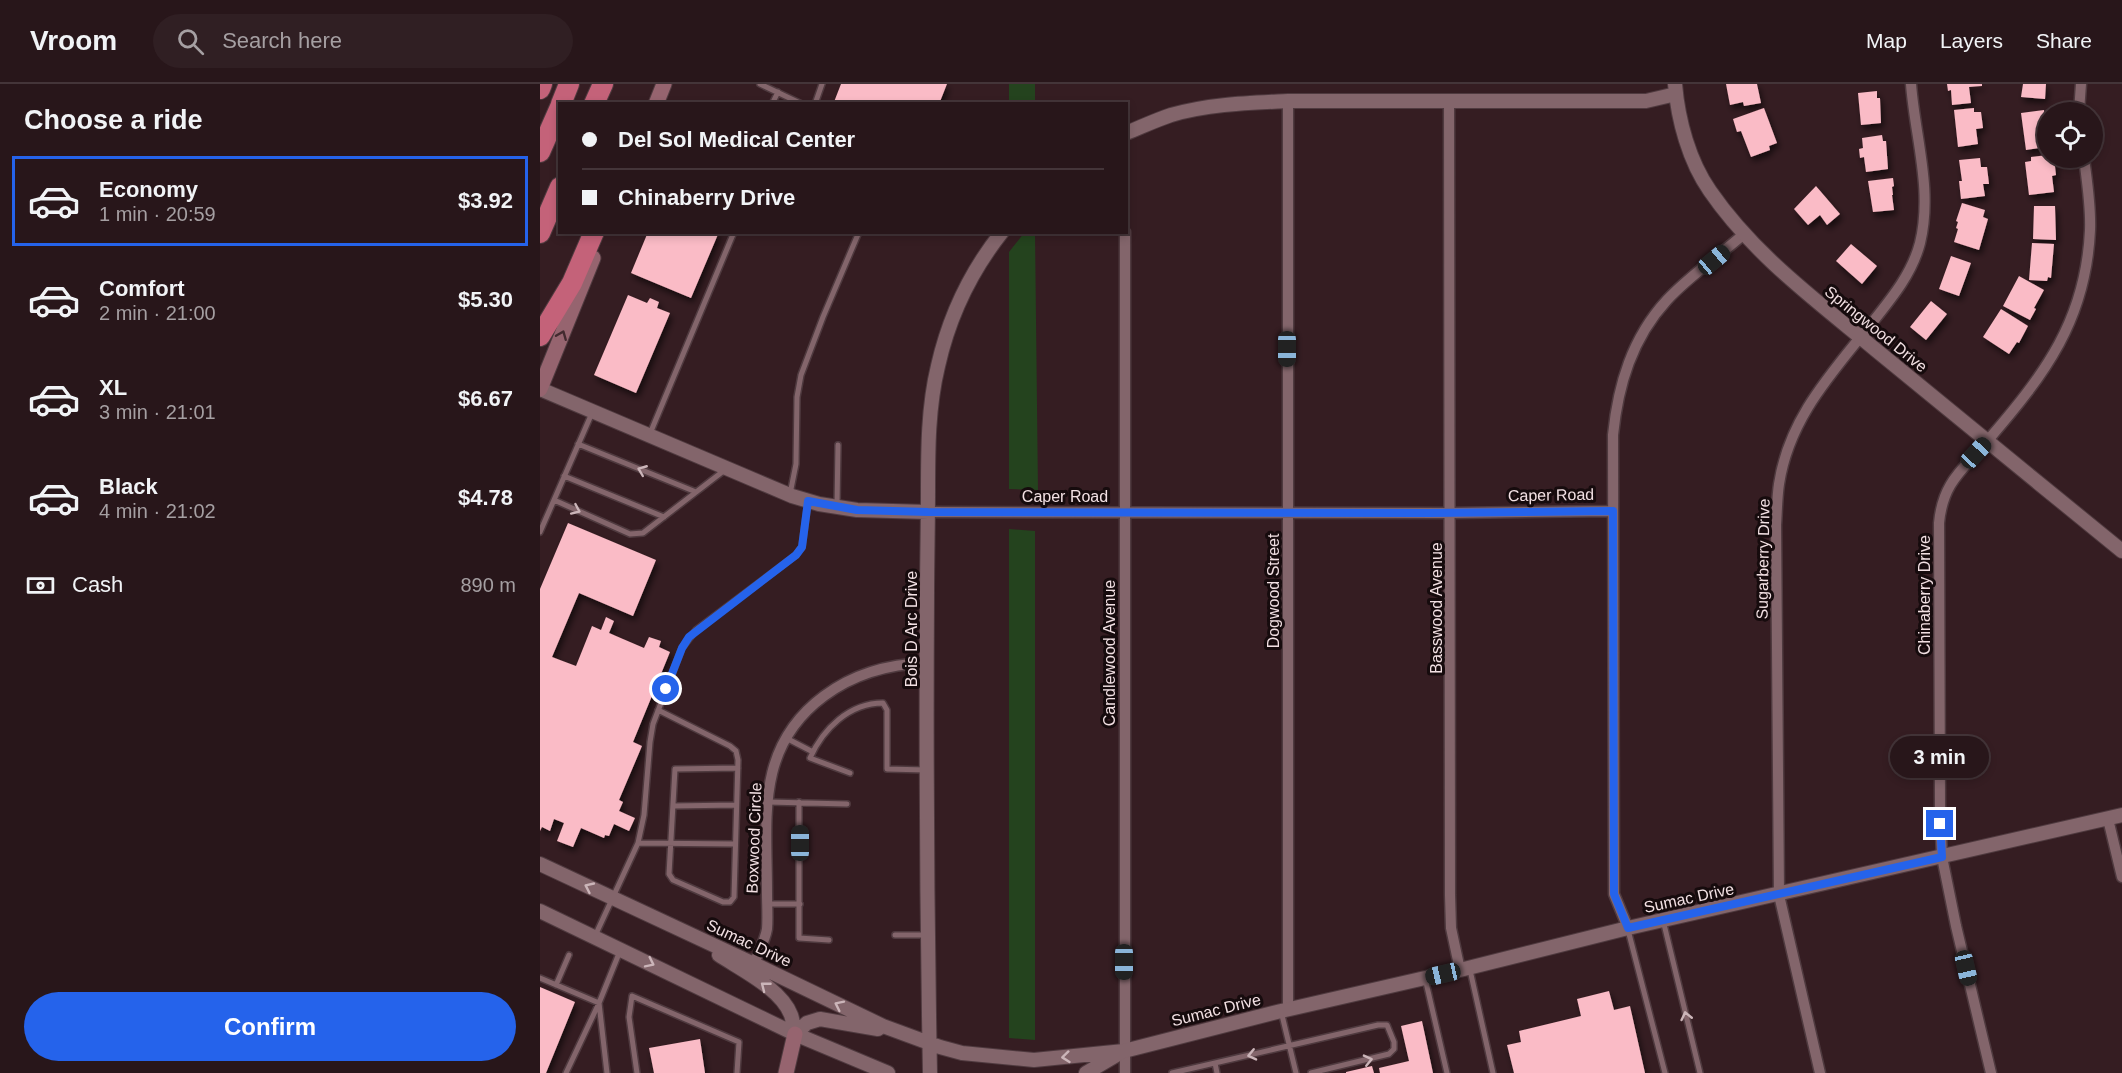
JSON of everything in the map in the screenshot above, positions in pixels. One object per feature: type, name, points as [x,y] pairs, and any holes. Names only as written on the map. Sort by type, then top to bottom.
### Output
[{"type":"highway","points":[[540,89],[542,84]]},
{"type":"highway","points":[[561,102],[569,84]]},
{"type":"highway","points":[[595,102],[603,84]]},
{"type":"highway","points":[[540,152],[558,110]]},
{"type":"highway","points":[[540,233],[558,192]]},
{"type":"highway","points":[[540,336],[572,283],[593,234]]},
{"type":"main road","points":[[657,102],[664,84]]},
{"type":"main road","points":[[540,389],[602,234]]},
{"type":"main road","points":[[786,1073],[795,1034]]},
{"type":"street","name":"Sugarberry Drive","points":[[1820,1073],[1779,895],[1776,525],[1779,483],[1789,445],[1802,415],[1821,386],[1897,292],[1912,266],[1921,242],[1925,190],[1911,84]]},
{"type":"street","points":[[2080,102],[2081,84]]},
{"type":"street","name":"Springwood Drive","points":[[1675,89],[1686,140],[1694,163],[1708,189],[1744,234],[1780,271],[2122,551]]},
{"type":"street","points":[[1128,132],[1168,116],[1198,108],[1233,103],[1646,100],[1675,89]]},
{"type":"street","name":"Dogwood Street","points":[[1284,1010],[1288,513],[1288,101]]},
{"type":"street","name":"Basswood Avenue","points":[[1449,101],[1450,928],[1465,969]]},
{"type":"street","name":"Chinaberry Drive","points":[[1991,1073],[1942,857],[1940,514],[1947,489],[1954,477],[1987,441],[2047,365],[2063,339],[2077,307],[2086,273],[2090,229],[2090,204],[2085,168]]},
{"type":"street","name":"Bois D Arc Drive","points":[[930,1073],[926,663],[928,445],[937,367],[947,331],[974,272],[1001,234]]},
{"type":"street","name":"Candlewood Avenue","points":[[1125,234],[1125,1073]]},
{"type":"street","points":[[1628,928],[1614,894],[1613,435],[1616,405],[1635,345],[1651,319],[1668,299],[1744,234]]},
{"type":"street","name":"Caper Road","points":[[540,389],[790,495],[808,501],[857,510],[1124,513],[1613,511]]},
{"type":"street","name":"Boxwood Circle","points":[[754,964],[767,931],[767,802],[772,770],[786,738],[816,702],[858,675],[880,668],[926,663]]},
{"type":"street","points":[[2115,817],[2122,877]]},
{"type":"street","name":"Sumac Drive","points":[[540,864],[903,1034],[962,1053],[1034,1060],[1124,1051],[1284,1010],[1465,969],[1628,928],[2115,817]]},
{"type":"street","points":[[541,915],[595,937],[795,1034],[888,1073]]},
{"type":"street","points":[[680,929],[763,984],[781,999],[791,1015],[795,1034]]},
{"type":"street","points":[[795,1034],[807,1023],[820,1019],[903,1034]]},
{"type":"street","name":"Sumac Drive","points":[[1086,1073],[1124,1051]]},
{"type":"lane","points":[[760,84],[798,102]]},
{"type":"lane","points":[[816,102],[822,84]]},
{"type":"lane","points":[[773,102],[778,92]]},
{"type":"lane","points":[[649,436],[733,234]]},
{"type":"lane","points":[[790,495],[796,464],[797,397],[801,375],[858,234]]},
{"type":"lane","points":[[540,532],[592,412]]},
{"type":"lane","points":[[578,444],[696,492]]},
{"type":"lane","points":[[837,507],[838,445]]},
{"type":"lane","points":[[554,500],[630,534],[643,533],[726,469]]},
{"type":"lane","points":[[564,476],[664,517]]},
{"type":"lane","points":[[595,937],[638,843],[644,815],[650,742],[658,710],[682,648],[689,637],[796,555],[802,547],[808,501]]},
{"type":"lane","points":[[850,773],[810,758],[817,744],[846,714],[872,703],[883,703],[887,710],[887,769],[927,770]]},
{"type":"lane","points":[[658,710],[736,751],[738,768],[734,897],[730,902],[723,902],[673,880],[669,874],[675,769],[738,768]]},
{"type":"lane","points":[[786,738],[813,752]]},
{"type":"lane","points":[[767,802],[847,804]]},
{"type":"lane","points":[[799,802],[799,938],[829,940]]},
{"type":"lane","points":[[673,806],[736,805]]},
{"type":"lane","points":[[638,843],[735,844]]},
{"type":"lane","points":[[767,904],[800,904]]},
{"type":"lane","points":[[1663,920],[1700,1073]]},
{"type":"lane","points":[[1628,928],[1665,1073]]},
{"type":"lane","points":[[895,934],[929,935]]},
{"type":"lane","points":[[566,1073],[621,950]]},
{"type":"lane","points":[[556,985],[569,955]]},
{"type":"lane","points":[[1465,969],[1493,1073]]},
{"type":"lane","points":[[540,978],[599,1003]]},
{"type":"lane","points":[[1425,978],[1447,1073]]},
{"type":"lane","points":[[637,1073],[629,1017],[632,996],[739,1042],[737,1073]]},
{"type":"lane","points":[[599,1003],[607,1073]]},
{"type":"lane","points":[[1284,1010],[1289,1046],[1296,1073]]},
{"type":"lane","points":[[1172,1073],[1378,1025],[1387,1025],[1390,1029],[1394,1049],[1389,1054],[1311,1073]]},
{"type":"lane","points":[[1215,1063],[1217,1073]]},
{"type":"green space","points":[[1009,84],[1035,84],[1035,102],[1009,102]]},
{"type":"green space","points":[[1023,234],[1035,234],[1038,490],[1009,489],[1009,252]]},
{"type":"green space","points":[[1009,529],[1035,531],[1035,1040],[1009,1038]]},
{"type":"building","points":[[841,84],[947,84],[940,102],[834,102]]},
{"type":"building","points":[[1726,84],[1757,84],[1761,103],[1744,106],[1743,102],[1730,105]]},
{"type":"building","points":[[1947,84],[1982,84],[1982,86],[1969,87],[1971,103],[1952,105],[1951,90],[1948,91]]},
{"type":"building","points":[[2023,84],[2046,84],[2045,99],[2021,97]]},
{"type":"building","points":[[1877,91],[1877,98],[1880,98],[1881,123],[1861,125],[1858,93]]},
{"type":"building","points":[[1764,108],[1777,143],[1769,146],[1770,150],[1751,157],[1741,131],[1737,132],[1733,119]]},
{"type":"building","points":[[1974,108],[1974,112],[1981,112],[1983,128],[1976,129],[1978,144],[1958,147],[1954,110]]},
{"type":"building","points":[[2037,111],[2037,148],[2026,150],[2021,113]]},
{"type":"building","points":[[1882,135],[1883,141],[1886,141],[1888,169],[1866,172],[1864,157],[1860,158],[1859,149],[1863,148],[1862,138]]},
{"type":"building","points":[[2037,156],[2037,168],[2055,168],[2056,175],[2052,176],[2054,192],[2029,195],[2025,162],[2031,161],[2031,157]]},
{"type":"building","points":[[1980,158],[1981,167],[1987,167],[1989,184],[1983,184],[1985,196],[1961,199],[1959,181],[1962,181],[1959,160]]},
{"type":"building","points":[[1893,178],[1894,210],[1873,212],[1868,181]]},
{"type":"building","points":[[1816,186],[1840,214],[1827,225],[1820,215],[1808,225],[1794,209]]},
{"type":"building","points":[[1962,203],[1985,210],[1983,217],[1988,219],[1979,250],[1954,242],[1958,229],[1956,221]]},
{"type":"building","points":[[2034,206],[2055,206],[2056,240],[2033,239]]},
{"type":"building","points":[[647,234],[718,234],[691,298],[631,273]]},
{"type":"building","points":[[2032,243],[2054,244],[2051,278],[2048,277],[2047,281],[2029,280]]},
{"type":"building","points":[[1851,244],[1877,266],[1862,284],[1836,261]]},
{"type":"building","points":[[1951,256],[1971,263],[1959,296],[1939,289]]},
{"type":"building","points":[[2019,276],[2044,290],[2030,320],[2003,306]]},
{"type":"building","points":[[628,295],[647,303],[650,298],[659,302],[657,308],[670,313],[636,393],[594,375]]},
{"type":"building","points":[[1931,301],[1947,314],[1926,340],[1910,327]]},
{"type":"building","points":[[2001,309],[2028,326],[2019,343],[2017,342],[2009,354],[1983,337]]},
{"type":"building","points":[[568,523],[656,560],[633,616],[579,593],[552,657],[576,666],[592,626],[601,630],[606,617],[614,621],[609,633],[644,648],[649,637],[661,641],[659,647],[670,652],[633,742],[642,746],[619,800],[623,802],[619,811],[635,818],[629,831],[614,824],[609,836],[605,835],[604,838],[581,828],[573,847],[557,841],[564,823],[554,819],[550,831],[542,827],[540,831],[540,589]]},
{"type":"building","points":[[540,987],[575,1002],[546,1073],[540,1073]]},
{"type":"building","points":[[1609,991],[1614,1010],[1630,1006],[1645,1073],[1514,1073],[1507,1045],[1521,1042],[1519,1031],[1581,1016],[1577,999]]},
{"type":"building","points":[[1422,1021],[1433,1073],[1380,1073],[1379,1068],[1409,1061],[1401,1026]]},
{"type":"building","points":[[700,1039],[705,1073],[654,1073],[649,1048]]},
{"type":"building","points":[[1372,1066],[1374,1073],[1346,1073],[1346,1072]]},
{"type":"route","points":[[666,689],[682,648],[689,637],[796,555],[802,547],[805,534],[808,501],[857,510],[928,512],[1613,511],[1614,894],[1628,928],[1942,857],[1940,824]]}]
